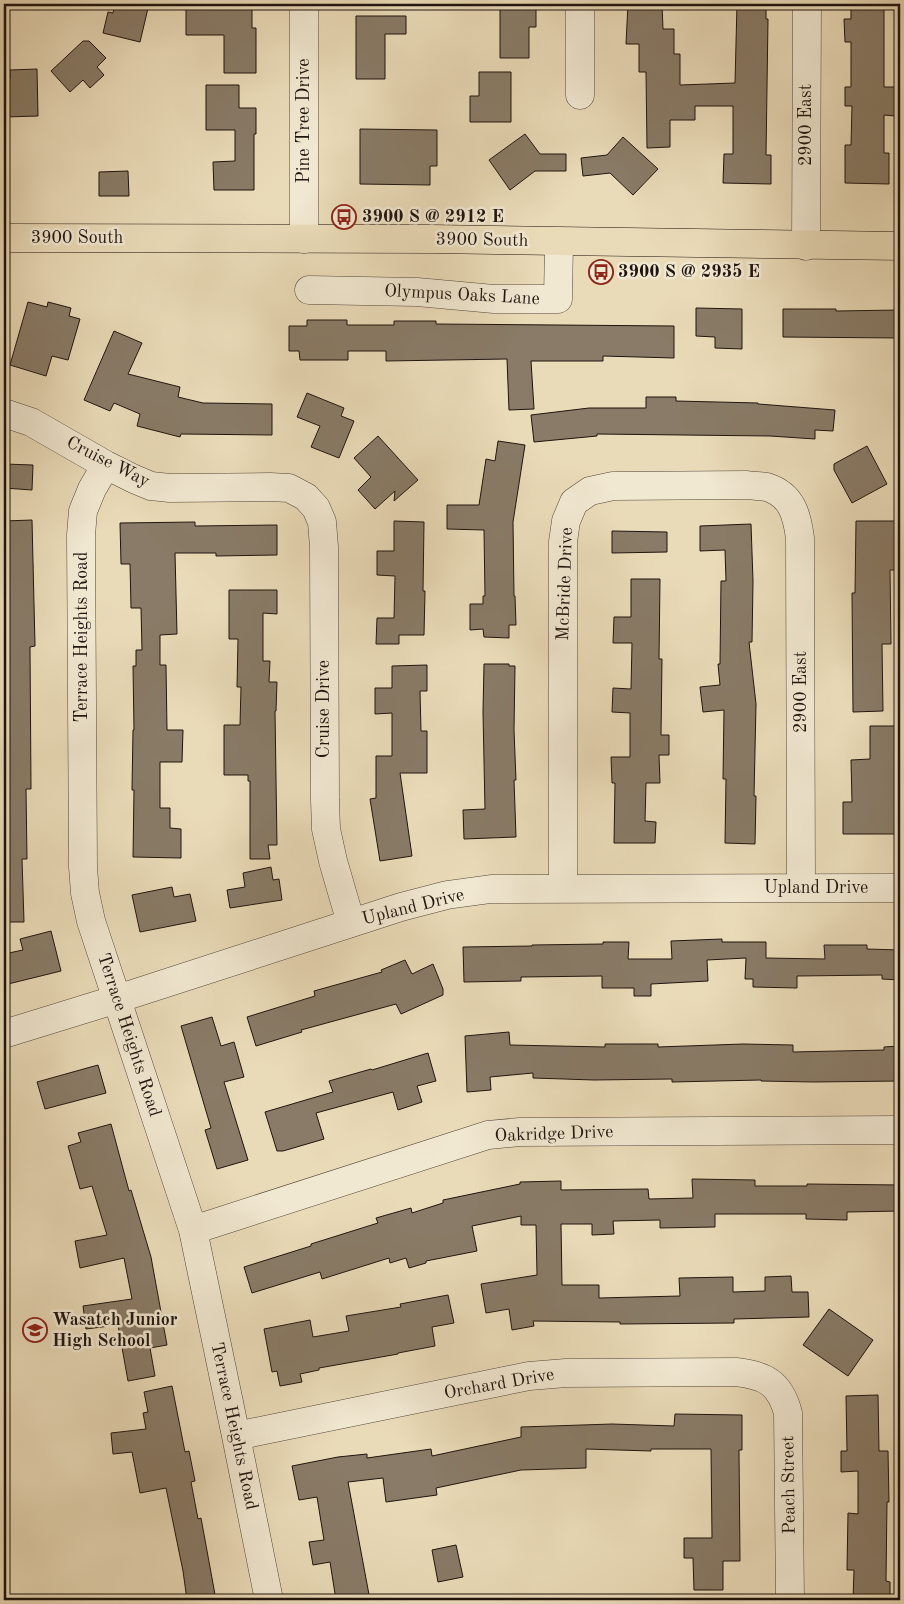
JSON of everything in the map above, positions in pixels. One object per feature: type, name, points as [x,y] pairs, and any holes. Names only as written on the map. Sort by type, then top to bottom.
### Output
[{"type":"main road","name":"3900 South","points":[[4,238],[304,239],[900,246]]},
{"type":"street","name":"Pine Tree Drive","points":[[304,4],[304,239]]},
{"type":"street","points":[[580,4],[580,95]]},
{"type":"street","name":"2900 East","points":[[806,246],[807,4]]},
{"type":"street","name":"Olympus Oaks Lane","points":[[309,290],[417,292],[494,298],[558,299],[560,242]]},
{"type":"street","name":"Cruise Way","points":[[4,413],[31,422],[106,465],[150,486],[170,488],[270,486],[289,488],[306,497]]},
{"type":"street","name":"Terrace Heights Road","points":[[106,465],[92,489],[83,511],[81,535],[85,893],[91,920],[193,1230],[269,1600]]},
{"type":"street","name":"McBride Drive","points":[[563,888],[563,542],[566,521],[574,502],[590,490],[613,486],[747,485],[768,488],[787,498]]},
{"type":"street","name":"Cruise Drive","points":[[306,497],[316,508],[322,522],[324,547],[326,829],[332,861],[351,922]]},
{"type":"street","name":"2900 East","points":[[787,498],[797,516],[800,538],[801,888]]},
{"type":"street","name":"Upland Drive","points":[[4,1034],[351,922],[447,895],[491,889],[900,888]]},
{"type":"street","name":"Oakridge Drive","points":[[193,1230],[488,1135],[530,1132],[900,1130]]},
{"type":"street","name":"Orchard Drive","points":[[236,1436],[529,1376],[566,1372],[736,1372],[765,1378]]},
{"type":"street","name":"Peach Street","points":[[765,1378],[777,1388],[785,1401],[788,1413],[790,1600]]},
{"type":"building","points":[[115,4],[149,4],[140,42],[103,33],[108,12],[113,13]]},
{"type":"building","points":[[186,4],[252,4],[252,28],[256,28],[256,73],[224,73],[224,35],[186,35]]},
{"type":"building","points":[[500,4],[536,4],[536,27],[529,27],[529,58],[500,58]]},
{"type":"building","points":[[628,4],[662,4],[663,29],[674,29],[674,54],[680,54],[680,85],[735,83],[737,4],[766,4],[766,19],[768,19],[766,155],[771,155],[771,184],[723,183],[724,154],[733,154],[733,106],[695,106],[695,120],[670,120],[670,147],[647,148],[646,72],[639,72],[639,44],[626,44]]},
{"type":"building","points":[[851,4],[884,4],[884,87],[895,87],[895,116],[884,115],[884,153],[889,153],[889,184],[845,183],[845,145],[851,145],[852,106],[845,106],[845,87],[851,87],[851,42],[845,42],[844,19],[851,19]]},
{"type":"building","points":[[356,16],[406,16],[406,34],[385,34],[385,79],[356,79]]},
{"type":"building","points":[[83,41],[89,41],[106,58],[97,67],[104,75],[90,88],[83,80],[70,92],[51,71]]},
{"type":"building","points":[[37,69],[38,116],[4,117],[4,79],[10,79],[10,70]]},
{"type":"building","points":[[479,72],[511,72],[511,122],[470,122],[470,96],[479,96]]},
{"type":"building","points":[[206,85],[239,85],[239,108],[256,108],[254,190],[214,190],[213,162],[235,161],[235,130],[206,130]]},
{"type":"building","points":[[360,129],[437,130],[437,166],[430,166],[430,185],[360,184]]},
{"type":"building","points":[[525,134],[540,154],[566,154],[566,171],[535,171],[510,190],[489,160]]},
{"type":"building","points":[[623,137],[658,169],[633,195],[610,173],[583,176],[581,158],[607,155]]},
{"type":"building","points":[[128,171],[129,196],[99,196],[99,172]]},
{"type":"building","points":[[28,302],[47,307],[48,302],[71,308],[69,316],[80,319],[68,360],[52,356],[46,376],[10,365]]},
{"type":"building","points":[[696,308],[742,309],[742,349],[715,348],[715,337],[696,336]]},
{"type":"building","points":[[783,309],[836,309],[836,311],[900,310],[900,338],[783,337]]},
{"type":"building","points":[[307,320],[347,320],[347,325],[394,325],[394,321],[436,321],[436,324],[674,326],[674,358],[603,356],[603,361],[531,361],[534,409],[509,410],[507,359],[386,361],[386,351],[348,351],[348,360],[300,360],[299,351],[289,351],[289,326],[307,326]]},
{"type":"building","points":[[114,331],[142,343],[128,374],[180,387],[178,397],[203,403],[272,404],[272,435],[181,434],[180,437],[137,426],[140,414],[114,403],[110,411],[84,400]]},
{"type":"building","points":[[307,393],[344,408],[341,416],[354,421],[339,458],[311,447],[320,426],[297,417]]},
{"type":"building","points":[[646,397],[676,397],[676,401],[758,403],[835,410],[833,431],[815,430],[815,439],[770,436],[597,434],[597,436],[534,442],[531,415],[589,408],[646,408]]},
{"type":"building","points":[[378,436],[418,480],[394,501],[395,491],[375,509],[358,490],[371,477],[354,458]]},
{"type":"building","points":[[498,441],[525,445],[513,522],[516,625],[509,625],[509,638],[484,637],[483,629],[470,630],[470,604],[483,604],[483,596],[485,596],[484,530],[447,529],[447,505],[479,505],[486,459],[495,461]]},
{"type":"building","points":[[867,446],[887,484],[852,503],[834,470],[834,464]]},
{"type":"building","points":[[4,464],[33,465],[32,490],[4,488]]},
{"type":"building","points":[[32,520],[35,646],[30,647],[31,789],[26,789],[27,859],[22,859],[24,922],[4,922],[4,659],[7,659],[6,606],[4,606],[4,521]]},
{"type":"building","points":[[394,521],[424,522],[424,635],[399,635],[399,644],[376,644],[377,618],[394,618],[395,576],[377,575],[377,551],[394,551]]},
{"type":"building","points":[[856,521],[900,521],[900,570],[890,570],[891,644],[882,644],[883,711],[853,712],[852,593],[855,593]]},
{"type":"building","points":[[195,522],[195,526],[277,525],[277,555],[216,556],[216,553],[175,553],[177,634],[160,635],[160,665],[166,665],[167,730],[183,730],[182,762],[160,762],[160,808],[170,808],[170,828],[181,829],[181,858],[133,857],[133,666],[136,666],[136,650],[142,650],[141,608],[131,608],[130,564],[121,564],[120,523]]},
{"type":"building","points":[[751,524],[753,581],[752,642],[749,642],[756,704],[755,844],[725,843],[726,779],[723,779],[724,710],[703,712],[700,687],[720,685],[718,664],[720,664],[721,581],[726,581],[725,550],[700,551],[700,526]]},
{"type":"building","points":[[612,531],[667,532],[667,552],[612,553]]},
{"type":"building","points":[[631,579],[660,579],[659,659],[662,659],[661,735],[669,735],[669,755],[659,755],[660,783],[646,783],[645,821],[656,822],[655,843],[614,843],[615,783],[612,783],[611,757],[630,757],[630,713],[612,712],[613,688],[631,689],[632,643],[613,643],[614,617],[631,617]]},
{"type":"building","points":[[229,590],[277,590],[277,614],[263,613],[263,661],[270,661],[269,682],[277,682],[275,711],[277,845],[268,845],[270,859],[250,859],[250,781],[248,781],[248,775],[224,775],[224,725],[240,725],[241,687],[237,687],[238,639],[229,639]]},
{"type":"building","points":[[484,664],[509,664],[509,666],[515,666],[514,730],[516,780],[514,780],[516,837],[464,839],[463,810],[485,809]]},
{"type":"building","points":[[427,665],[427,691],[420,691],[421,731],[427,731],[427,773],[400,773],[412,856],[380,861],[370,799],[376,798],[376,756],[392,756],[392,713],[375,714],[375,688],[392,688],[392,666]]},
{"type":"building","points":[[870,726],[900,726],[900,834],[843,834],[843,802],[852,802],[851,760],[870,759]]},
{"type":"building","points":[[271,867],[273,880],[279,879],[282,900],[230,908],[227,890],[245,887],[243,873]]},
{"type":"building","points":[[172,887],[174,897],[190,894],[196,921],[140,932],[132,895]]},
{"type":"building","points":[[51,931],[61,971],[4,985],[4,954],[23,950],[20,939]]},
{"type":"building","points":[[722,939],[722,942],[766,942],[766,958],[825,959],[824,945],[867,945],[867,949],[900,950],[900,980],[882,979],[882,975],[797,976],[797,988],[753,987],[753,979],[745,979],[746,958],[707,960],[708,981],[651,984],[651,996],[634,996],[634,988],[602,988],[602,976],[521,977],[521,981],[464,982],[463,947],[629,942],[628,959],[672,959],[671,941]]},
{"type":"building","points":[[405,960],[412,974],[433,964],[443,989],[443,995],[401,1014],[396,1004],[301,1030],[302,1032],[256,1046],[247,1017],[315,996],[314,991],[382,972],[381,970]]},
{"type":"building","points":[[212,1017],[221,1046],[234,1042],[244,1077],[224,1082],[248,1160],[217,1169],[205,1130],[211,1128],[181,1026]]},
{"type":"building","points":[[509,1032],[510,1045],[605,1047],[605,1044],[658,1044],[658,1047],[743,1044],[793,1045],[793,1052],[884,1050],[884,1047],[900,1046],[900,1081],[814,1082],[761,1080],[672,1082],[672,1079],[594,1080],[533,1078],[533,1073],[490,1077],[491,1090],[467,1092],[465,1036]]},
{"type":"building","points":[[428,1053],[436,1081],[417,1086],[422,1102],[398,1110],[393,1092],[316,1113],[324,1139],[277,1151],[265,1112],[333,1092],[329,1081]]},
{"type":"building","points":[[98,1065],[106,1093],[45,1109],[37,1082]]},
{"type":"building","points":[[111,1124],[129,1191],[131,1190],[151,1257],[167,1345],[150,1348],[155,1376],[128,1381],[118,1325],[86,1329],[83,1306],[132,1299],[124,1258],[80,1268],[75,1241],[107,1235],[92,1186],[80,1189],[68,1146],[81,1142],[78,1133]]},
{"type":"building","points":[[692,1179],[755,1180],[755,1186],[807,1186],[807,1184],[900,1185],[900,1211],[847,1212],[847,1220],[806,1219],[806,1214],[715,1214],[715,1227],[660,1228],[660,1220],[613,1221],[614,1234],[592,1235],[592,1224],[561,1224],[562,1285],[599,1285],[599,1298],[680,1296],[679,1278],[733,1277],[733,1292],[765,1291],[765,1277],[791,1276],[792,1292],[808,1292],[809,1317],[734,1319],[734,1323],[620,1324],[620,1322],[533,1321],[534,1326],[512,1330],[509,1309],[486,1313],[481,1284],[537,1275],[536,1225],[521,1225],[521,1216],[472,1226],[477,1251],[426,1261],[426,1263],[409,1268],[406,1258],[390,1263],[389,1258],[322,1279],[320,1272],[252,1293],[244,1267],[378,1223],[376,1218],[411,1208],[412,1213],[443,1203],[443,1200],[520,1184],[520,1182],[561,1181],[561,1190],[648,1189],[649,1199],[693,1198]]},
{"type":"building","points":[[448,1295],[454,1323],[432,1327],[435,1346],[319,1368],[319,1370],[300,1374],[302,1382],[280,1386],[277,1371],[272,1372],[264,1329],[310,1320],[313,1337],[349,1331],[346,1316],[401,1307],[400,1304]]},
{"type":"building","points":[[829,1309],[873,1340],[848,1376],[803,1345]]},
{"type":"building","points":[[172,1386],[185,1452],[189,1451],[195,1481],[191,1482],[198,1519],[201,1518],[216,1600],[187,1600],[166,1488],[140,1493],[132,1452],[113,1454],[111,1433],[146,1429],[143,1413],[148,1412],[144,1392]]},
{"type":"building","points":[[878,1395],[879,1451],[888,1451],[889,1502],[887,1502],[886,1581],[890,1582],[890,1600],[853,1600],[854,1570],[847,1570],[848,1513],[858,1514],[858,1471],[841,1472],[841,1451],[847,1451],[846,1396]]},
{"type":"building","points":[[675,1414],[742,1415],[742,1450],[739,1450],[740,1561],[723,1561],[723,1590],[694,1590],[693,1558],[684,1558],[684,1538],[712,1538],[711,1449],[651,1449],[651,1451],[586,1449],[586,1468],[521,1470],[436,1488],[437,1495],[386,1502],[383,1478],[348,1482],[370,1600],[336,1600],[330,1562],[313,1565],[309,1542],[324,1540],[317,1497],[299,1500],[292,1466],[338,1457],[367,1454],[367,1458],[431,1449],[432,1456],[521,1437],[521,1427],[612,1424],[674,1426]]},
{"type":"building","points":[[456,1545],[463,1577],[438,1582],[432,1550]]},
{"type":"place","name":"3900 S @ 2912 E","points":[[344,217]]},
{"type":"place","name":"3900 S @ 2935 E","points":[[601,272]]},
{"type":"place","name":"Wasatch Junior High School","points":[[35,1330]]}]
